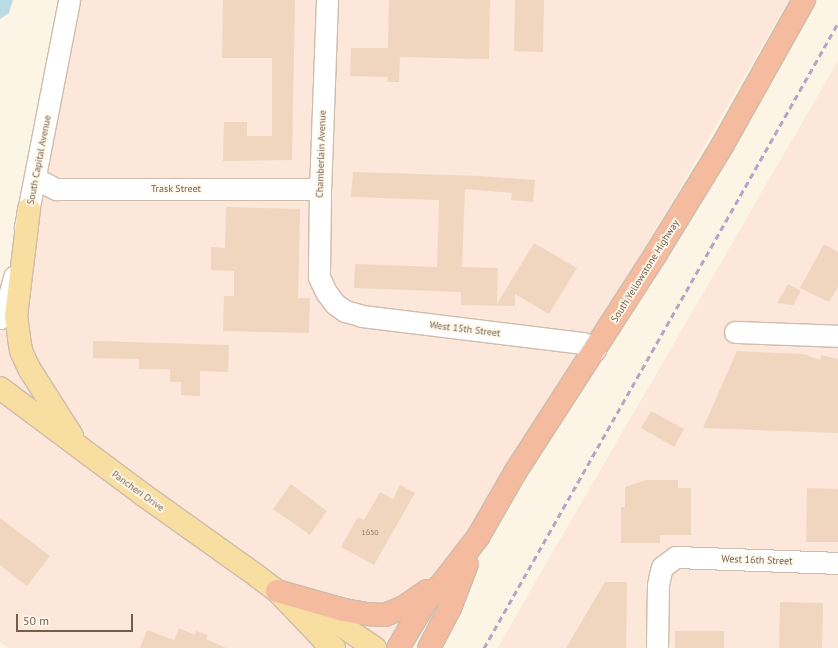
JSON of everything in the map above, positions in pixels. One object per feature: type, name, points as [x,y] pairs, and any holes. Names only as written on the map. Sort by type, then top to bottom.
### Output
[{"type":"highway","name":"South Yellowstone Highway","points":[[398,648],[426,601],[444,581],[478,537],[516,471],[595,350],[722,146],[804,0]]},
{"type":"highway","name":"South Yellowstone Highway","points":[[429,648],[450,608],[478,537]]},
{"type":"highway","points":[[278,591],[359,613],[387,614],[404,607],[423,595],[452,568],[478,537]]},
{"type":"main road","points":[[29,209],[16,316],[21,351],[30,370],[79,447]]},
{"type":"main road","name":"Pancheri Drive","points":[[0,388],[278,591],[336,622],[375,648]]},
{"type":"main road","name":"Pancheri Drive","points":[[278,591],[334,648]]},
{"type":"street","name":"South Capital Avenue","points":[[0,318],[9,296],[29,209],[69,0]]},
{"type":"street","name":"Chamberlain Avenue","points":[[327,0],[320,190],[319,277],[326,292],[335,304]]},
{"type":"street","name":"Trask Street","points":[[35,178],[56,190],[320,190]]},
{"type":"street","name":"West 15th Street","points":[[335,304],[345,311],[362,316],[583,343],[595,350]]},
{"type":"street","points":[[735,332],[838,336]]},
{"type":"street","name":"West 16th Street","points":[[657,648],[660,575],[662,567],[676,557],[838,563]]},
{"type":"shaded area","points":[[69,0],[789,0],[478,537],[379,648],[9,648],[0,642],[0,303],[35,178]]},
{"type":"shaded area","points":[[838,61],[838,648],[498,648],[536,581]]},
{"type":"water","points":[[0,0],[13,0],[9,13],[0,19]]},
{"type":"building","points":[[223,0],[295,0],[292,160],[223,161],[224,122],[247,122],[247,136],[272,136],[272,58],[222,58]]},
{"type":"building","points":[[389,0],[490,0],[489,59],[400,57],[399,82],[387,82],[388,77],[350,76],[351,48],[388,48]]},
{"type":"building","points":[[515,0],[544,0],[543,52],[514,51]]},
{"type":"building","points":[[353,172],[481,176],[535,180],[533,202],[511,200],[512,193],[465,189],[462,267],[498,268],[497,304],[534,243],[577,268],[549,314],[515,294],[515,306],[461,305],[461,292],[354,288],[355,264],[437,267],[439,200],[351,197]]},
{"type":"building","points":[[226,207],[300,209],[298,298],[310,298],[309,333],[223,331],[224,296],[234,296],[234,271],[211,270],[211,247],[225,248]]},
{"type":"building","points":[[824,244],[838,252],[838,287],[829,302],[800,288]]},
{"type":"building","points":[[788,284],[801,291],[793,305],[777,303]]},
{"type":"building","points":[[93,341],[229,345],[228,372],[200,371],[200,396],[181,395],[181,382],[170,382],[170,369],[139,369],[139,359],[93,358]]},
{"type":"building","points":[[737,351],[803,354],[820,360],[821,355],[838,359],[838,433],[703,428]]},
{"type":"building","points":[[651,411],[684,429],[674,447],[641,428]]},
{"type":"building","points":[[646,480],[678,480],[678,488],[691,488],[691,535],[660,535],[660,543],[621,543],[621,507],[625,507],[625,487]]},
{"type":"building","points":[[291,484],[327,511],[310,535],[273,509]]},
{"type":"building","points":[[400,485],[415,493],[374,565],[341,547],[358,517],[364,520],[380,492],[393,499]]},
{"type":"building","points":[[807,488],[838,489],[838,542],[806,542]]},
{"type":"building","points":[[0,518],[50,556],[27,586],[0,565]]},
{"type":"building","points":[[605,582],[627,582],[626,648],[566,648]]},
{"type":"building","points":[[780,602],[823,603],[822,648],[779,648]]},
{"type":"building","points":[[179,628],[195,635],[196,631],[208,635],[206,639],[226,648],[140,648],[147,630],[174,640]]},
{"type":"building","points":[[675,631],[724,631],[724,648],[675,648]]},
{"type":"railway","points":[[484,648],[838,23]]}]
